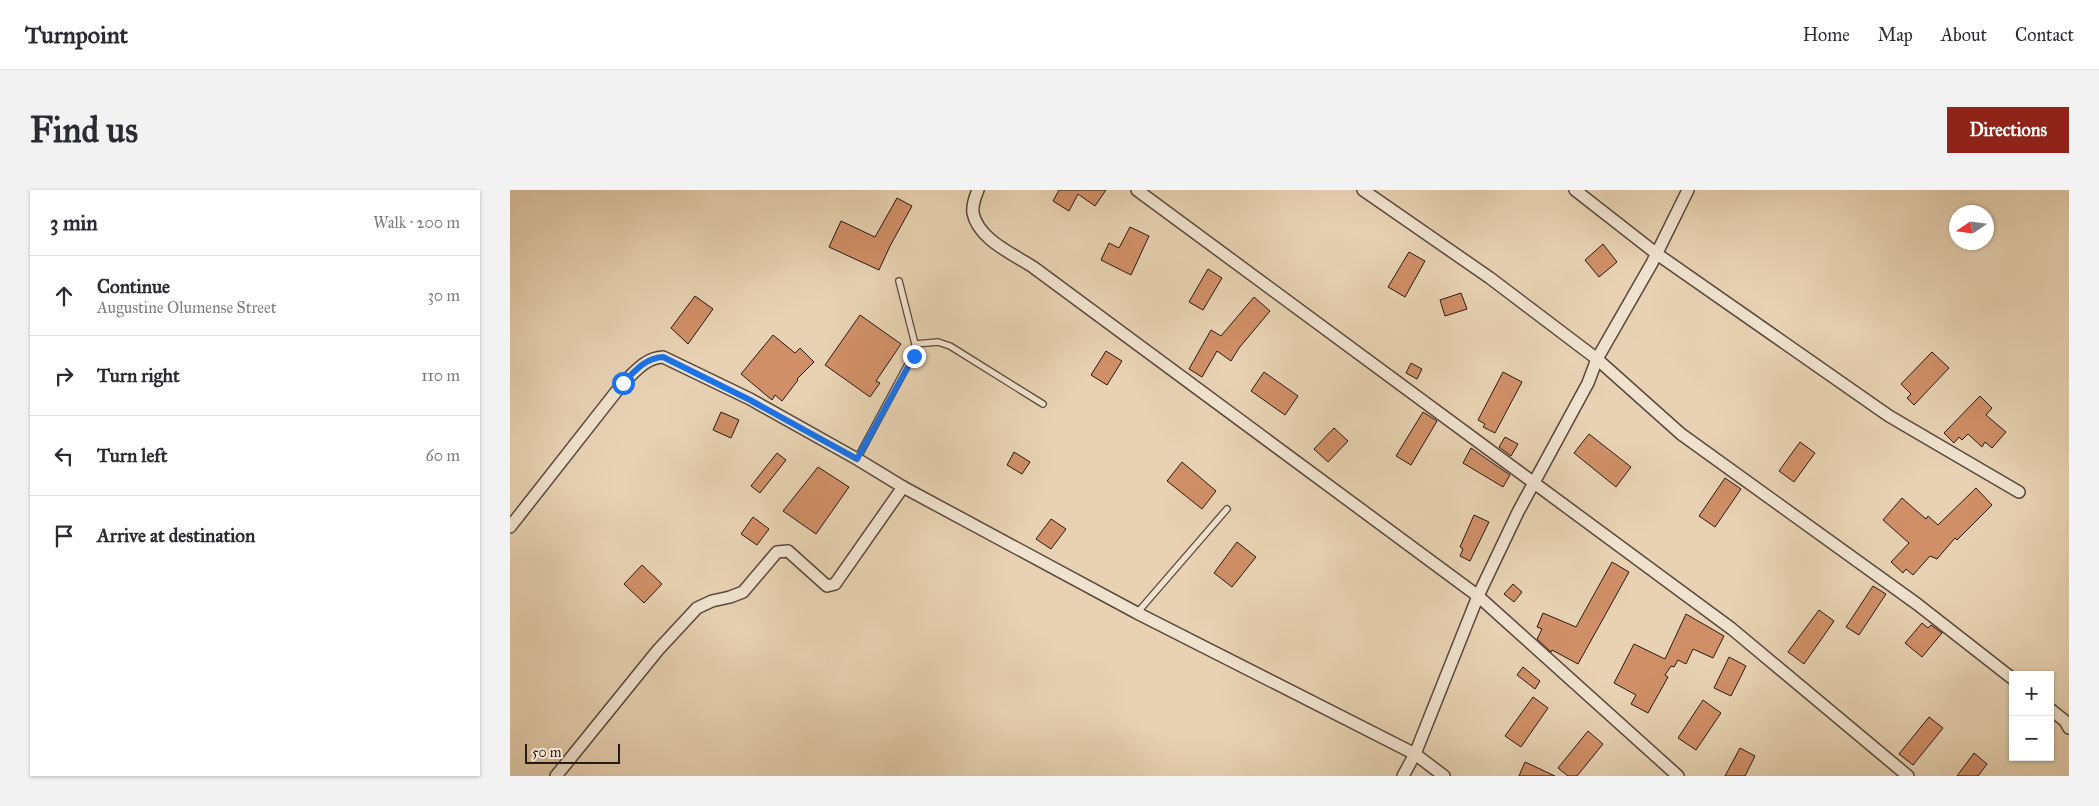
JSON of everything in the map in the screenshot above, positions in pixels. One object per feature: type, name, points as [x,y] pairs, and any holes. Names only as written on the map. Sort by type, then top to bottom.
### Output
[{"type":"street","points":[[978,190],[973,203],[973,212],[981,229],[989,238],[1033,267],[1478,596],[1678,776]]},
{"type":"street","points":[[1136,190],[1732,629],[1908,776]]},
{"type":"street","points":[[1363,190],[1490,278],[1597,360],[1681,434],[1917,604],[2009,676]]},
{"type":"street","points":[[1575,190],[1657,254],[1889,416],[2019,492]]},
{"type":"street","points":[[1403,776],[1414,754],[1478,596],[1534,482],[1588,383],[1597,360],[1657,254],[1688,190]]},
{"type":"street","points":[[510,527],[623,383],[644,362],[663,357],[702,375],[857,459],[903,487],[1136,613],[1414,754],[1444,776]]},
{"type":"street","points":[[556,776],[658,650],[697,608],[712,601],[743,592],[777,552],[788,551],[827,586],[835,584],[903,487]]},
{"type":"street","points":[[2054,712],[2065,721],[2069,728]]},
{"type":"lane","points":[[857,459],[914,356],[915,344],[899,281]]},
{"type":"lane","points":[[915,344],[938,342],[950,346],[1043,404]]},
{"type":"lane","points":[[1136,613],[1227,509]]},
{"type":"building","points":[[1059,190],[1106,190],[1095,206],[1078,194],[1069,211],[1053,201]]},
{"type":"building","points":[[897,198],[912,206],[879,270],[829,247],[841,221],[875,237]]},
{"type":"building","points":[[1130,227],[1149,236],[1131,275],[1101,260],[1109,243],[1119,248]]},
{"type":"building","points":[[1603,244],[1617,262],[1599,277],[1585,260]]},
{"type":"building","points":[[1409,252],[1425,261],[1405,297],[1388,287]]},
{"type":"building","points":[[1208,269],[1222,278],[1203,310],[1189,302]]},
{"type":"building","points":[[1461,293],[1467,309],[1445,316],[1440,300]]},
{"type":"building","points":[[695,296],[713,309],[688,344],[671,328]]},
{"type":"building","points":[[1254,297],[1270,311],[1239,348],[1231,361],[1217,351],[1202,377],[1189,369],[1211,330],[1221,336]]},
{"type":"building","points":[[860,315],[901,344],[876,381],[880,383],[870,397],[825,365]]},
{"type":"building","points":[[773,335],[795,353],[800,348],[814,362],[797,379],[782,401],[775,395],[772,400],[741,374]]},
{"type":"building","points":[[1106,351],[1122,361],[1107,385],[1091,375]]},
{"type":"building","points":[[1932,352],[1949,368],[1914,405],[1907,398],[1911,394],[1901,384]]},
{"type":"building","points":[[1411,363],[1422,369],[1417,379],[1406,373]]},
{"type":"building","points":[[1264,372],[1298,396],[1285,415],[1251,391]]},
{"type":"building","points":[[1503,372],[1522,382],[1495,433],[1483,427],[1485,424],[1478,420]]},
{"type":"building","points":[[1980,396],[1992,408],[1986,415],[2006,432],[1992,448],[1985,442],[1982,447],[1968,434],[1962,440],[1959,437],[1954,443],[1944,433]]},
{"type":"building","points":[[721,412],[739,420],[731,438],[713,430]]},
{"type":"building","points":[[1423,412],[1437,421],[1411,465],[1396,456]]},
{"type":"building","points":[[1334,428],[1348,441],[1328,462],[1314,449]]},
{"type":"building","points":[[1589,434],[1631,467],[1616,487],[1574,453]]},
{"type":"building","points":[[1505,437],[1518,444],[1511,456],[1499,447]]},
{"type":"building","points":[[1800,442],[1815,453],[1794,482],[1779,471]]},
{"type":"building","points":[[1471,448],[1510,475],[1503,487],[1463,463]]},
{"type":"building","points":[[1014,452],[1030,462],[1022,474],[1007,465]]},
{"type":"building","points":[[777,453],[786,460],[760,493],[751,486]]},
{"type":"building","points":[[1182,462],[1216,491],[1202,509],[1167,481]]},
{"type":"building","points":[[818,467],[849,487],[816,534],[783,511]]},
{"type":"building","points":[[1725,478],[1741,489],[1715,527],[1699,516]]},
{"type":"building","points":[[1976,488],[1992,505],[1957,540],[1955,538],[1937,559],[1930,556],[1913,575],[1906,569],[1903,573],[1891,562],[1909,543],[1883,520],[1902,498],[1926,519],[1928,516],[1938,525]]},
{"type":"building","points":[[1474,515],[1489,522],[1470,561],[1460,556],[1463,549],[1460,547]]},
{"type":"building","points":[[753,517],[769,529],[757,545],[741,534]]},
{"type":"building","points":[[1051,519],[1066,529],[1051,549],[1036,539]]},
{"type":"building","points":[[1237,542],[1256,557],[1232,587],[1214,573]]},
{"type":"building","points":[[1612,562],[1629,572],[1578,664],[1552,650],[1551,652],[1537,639],[1542,629],[1537,627],[1543,613],[1576,627]]},
{"type":"building","points":[[642,565],[662,584],[644,603],[624,584]]},
{"type":"building","points":[[1513,584],[1522,592],[1514,602],[1504,594]]},
{"type":"building","points":[[1873,586],[1886,594],[1859,635],[1846,627]]},
{"type":"building","points":[[1819,610],[1834,621],[1804,664],[1788,652]]},
{"type":"building","points":[[1686,614],[1724,636],[1713,658],[1693,649],[1686,664],[1678,660],[1674,667],[1671,666],[1665,675],[1668,677],[1648,713],[1631,704],[1636,695],[1614,683],[1634,644],[1665,659]]},
{"type":"building","points":[[1922,623],[1928,628],[1931,625],[1942,633],[1922,657],[1905,643]]},
{"type":"building","points":[[1729,657],[1746,666],[1731,696],[1714,688]]},
{"type":"building","points":[[1523,667],[1540,681],[1535,689],[1517,675]]},
{"type":"building","points":[[1533,697],[1548,708],[1521,747],[1505,736]]},
{"type":"building","points":[[1703,700],[1721,713],[1696,750],[1678,738]]},
{"type":"building","points":[[1929,717],[1943,728],[1913,765],[1899,754]]},
{"type":"building","points":[[1588,731],[1603,744],[1577,776],[1568,776],[1558,768]]},
{"type":"building","points":[[1740,748],[1755,756],[1745,776],[1725,776]]},
{"type":"building","points":[[1974,753],[1987,764],[1978,776],[1957,776]]},
{"type":"building","points":[[1525,762],[1555,776],[1519,776]]},
{"type":"route","points":[[623,383],[644,362],[663,357],[750,400],[857,459],[914,356]]}]
